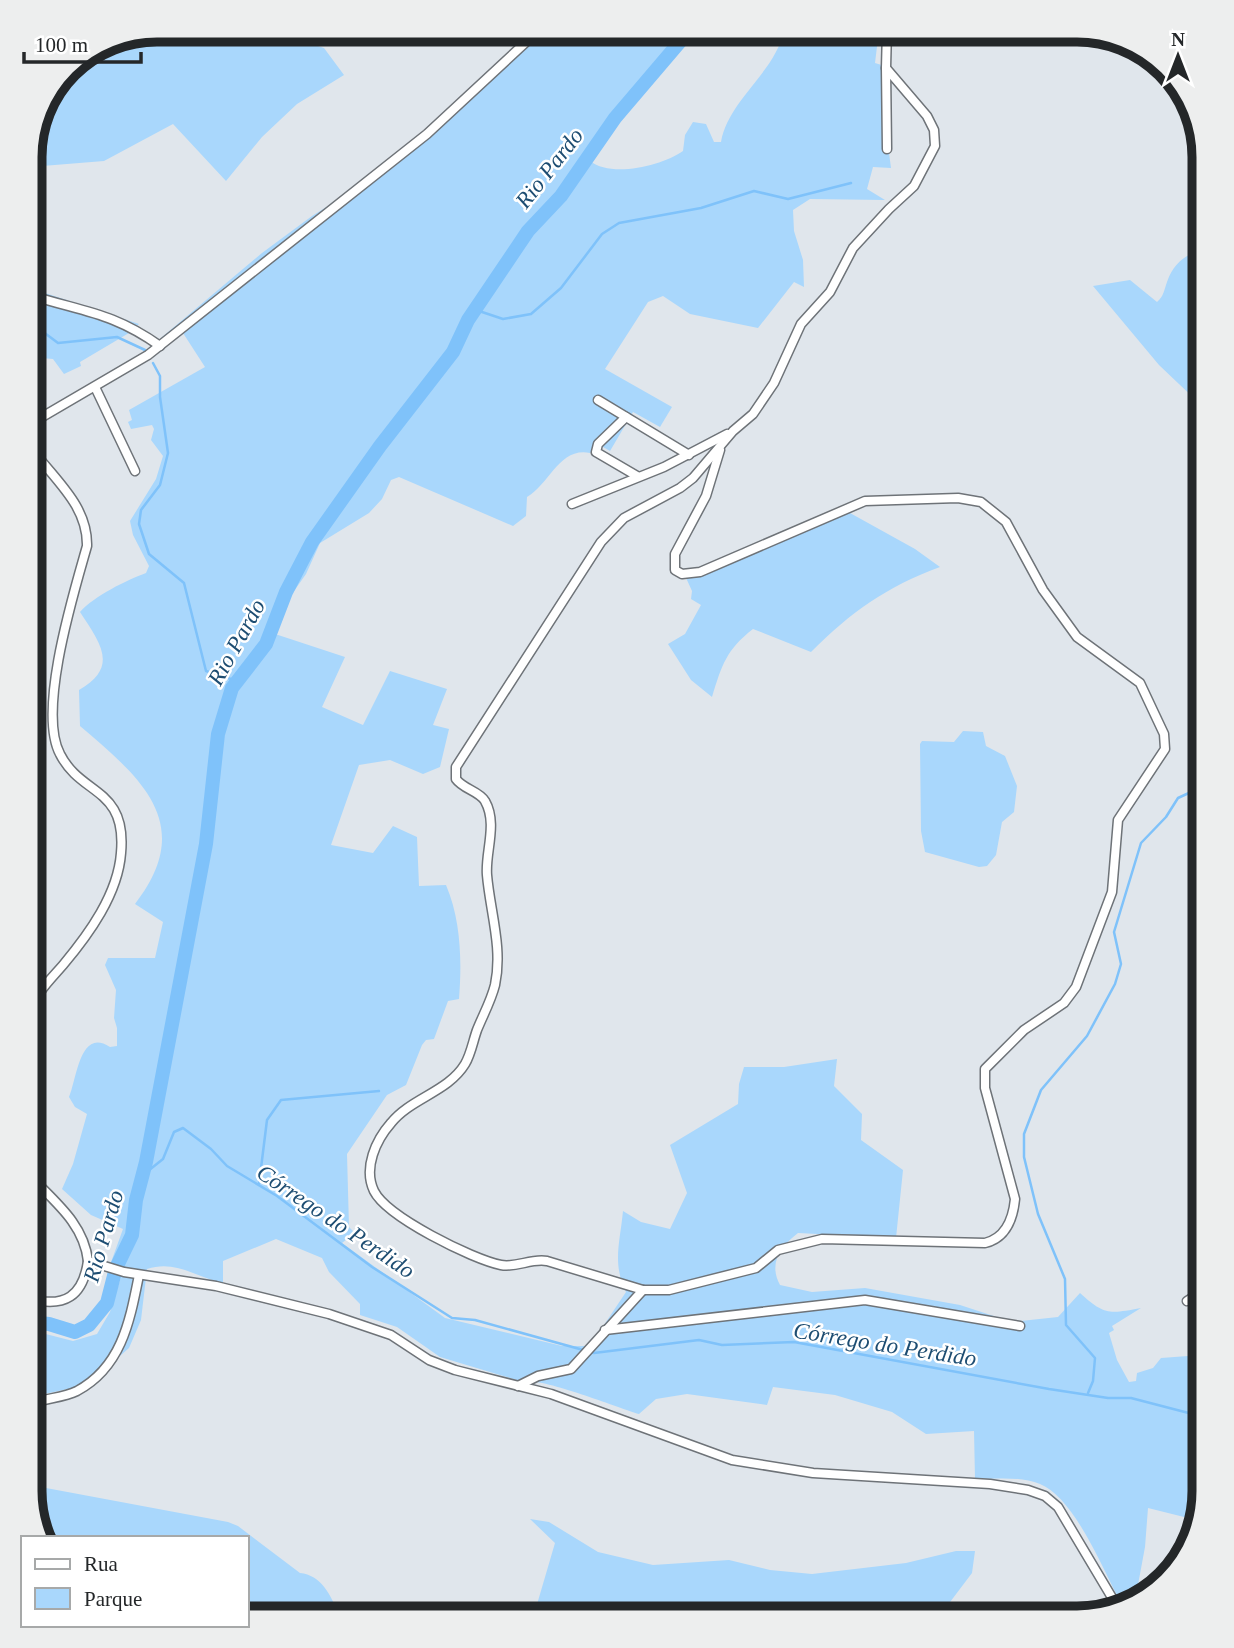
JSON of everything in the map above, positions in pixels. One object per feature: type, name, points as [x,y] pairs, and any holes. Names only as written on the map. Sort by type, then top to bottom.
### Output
[{"type":"street","points":[[42,417],[160,346],[427,134],[526,42]]},
{"type":"street","points":[[887,42],[887,149]]},
{"type":"street","points":[[721,447],[706,496],[674,554],[673,564],[682,574],[700,572],[864,501],[958,498],[981,502],[1006,522],[1043,590],[1077,637],[1140,683],[1166,741],[1162,758],[1118,820],[1112,892],[1076,987],[1065,1003],[1024,1030],[985,1069],[985,1088],[1015,1199],[1014,1212],[1001,1236],[985,1243],[822,1239],[778,1250],[756,1268],[669,1290],[643,1290],[539,1259],[511,1266],[497,1264],[420,1229],[383,1202],[374,1191],[371,1166],[379,1139],[393,1120],[421,1098],[453,1080],[465,1065],[494,986],[495,919],[487,874],[489,814],[480,796],[456,779],[456,767],[612,529],[641,507],[680,488],[721,447],[733,430],[763,402],[801,324],[830,292],[863,234],[914,186],[935,146],[932,123],[886,68]]},
{"type":"street","points":[[42,298],[104,314],[136,329],[160,346]]},
{"type":"street","points":[[95,387],[135,471]]},
{"type":"street","points":[[598,400],[690,454]]},
{"type":"street","points":[[626,416],[598,444],[596,452],[637,476]]},
{"type":"street","points":[[572,504],[690,454],[733,430]]},
{"type":"street","points":[[42,988],[80,944],[110,896],[122,851],[119,821],[112,805],[60,754],[53,732],[52,709],[65,627],[87,546],[87,532],[84,517],[43,464]]},
{"type":"street","points":[[42,1189],[74,1222],[83,1237],[88,1261],[85,1282],[72,1295],[62,1301],[42,1300]]},
{"type":"street","points":[[88,1261],[124,1272],[216,1286],[316,1310],[391,1335],[437,1363],[551,1394],[732,1461],[813,1474],[990,1484],[1028,1490],[1045,1496],[1058,1507],[1113,1600]]},
{"type":"street","points":[[42,1401],[78,1391],[111,1360],[125,1338],[139,1275]]},
{"type":"street","points":[[518,1385],[538,1376],[571,1369],[643,1290]]},
{"type":"street","points":[[1187,1301],[1192,1298]]},
{"type":"street","points":[[605,1330],[864,1300],[1020,1326]]},
{"type":"green space","points":[[157,42],[314,42],[312,44],[324,48],[344,75],[297,104],[262,137],[226,181],[173,124],[104,161],[42,166],[42,149],[54,106],[66,87],[99,57],[120,48]]},
{"type":"green space","points":[[521,42],[687,42],[619,120],[590,161],[610,169],[650,165],[683,151],[685,135],[693,122],[706,124],[714,142],[721,142],[733,113],[772,59],[780,42],[878,42],[875,63],[888,67],[886,130],[891,168],[873,167],[867,189],[885,200],[810,199],[793,210],[794,231],[803,260],[804,287],[794,282],[758,328],[690,314],[663,296],[648,302],[605,369],[672,407],[660,427],[633,412],[610,451],[596,443],[590,453],[579,453],[563,461],[527,497],[526,516],[513,526],[399,477],[391,480],[382,499],[369,513],[320,543],[306,574],[266,631],[345,657],[322,707],[363,725],[390,671],[447,689],[433,725],[449,729],[440,767],[423,774],[390,760],[359,765],[331,845],[373,853],[393,826],[417,837],[419,886],[446,885],[455,912],[460,956],[459,999],[448,1001],[434,1039],[426,1040],[422,1045],[406,1085],[387,1095],[347,1154],[349,1227],[355,1233],[342,1243],[445,1318],[562,1346],[590,1346],[626,1292],[618,1262],[623,1211],[641,1222],[670,1229],[687,1193],[670,1145],[738,1104],[739,1084],[744,1067],[784,1067],[837,1059],[834,1086],[862,1114],[861,1140],[903,1170],[896,1238],[798,1233],[778,1256],[775,1269],[780,1285],[812,1292],[865,1288],[960,1305],[1012,1322],[1058,1317],[1080,1293],[1101,1309],[1108,1311],[1141,1308],[1112,1326],[1114,1330],[1109,1333],[1117,1360],[1129,1382],[1136,1381],[1137,1373],[1153,1368],[1161,1358],[1188,1356],[1192,1344],[1192,1491],[1189,1518],[1148,1508],[1145,1547],[1137,1589],[1118,1598],[1077,1520],[1053,1492],[1040,1484],[1025,1480],[975,1479],[974,1431],[926,1434],[892,1412],[835,1395],[773,1387],[767,1405],[687,1394],[656,1399],[639,1414],[561,1388],[532,1381],[523,1382],[440,1357],[397,1327],[360,1315],[360,1304],[329,1272],[322,1258],[276,1239],[223,1261],[223,1283],[167,1266],[147,1269],[141,1320],[129,1348],[87,1385],[42,1394],[42,1333],[73,1341],[97,1334],[110,1312],[123,1271],[110,1265],[123,1229],[91,1215],[62,1189],[73,1164],[87,1114],[75,1107],[69,1097],[86,1049],[92,1044],[100,1043],[110,1047],[117,1046],[114,1018],[116,990],[105,965],[108,958],[155,958],[163,922],[135,904],[153,876],[161,850],[161,826],[154,804],[123,764],[80,726],[79,690],[99,673],[102,654],[94,634],[80,612],[102,594],[146,573],[149,566],[133,535],[130,521],[156,479],[163,456],[151,440],[154,429],[152,425],[131,429],[128,422],[132,420],[129,410],[205,367],[183,333],[161,338],[262,253],[312,216],[376,176]]},
{"type":"green space","points":[[1192,254],[1192,396],[1159,365],[1093,286],[1130,280],[1157,302],[1177,264]]},
{"type":"green space","points":[[42,292],[139,324],[129,333],[80,362],[81,366],[64,374],[53,359],[42,358]]},
{"type":"green space","points":[[841,508],[915,549],[940,567],[903,583],[870,602],[811,652],[753,629],[726,659],[712,697],[691,680],[668,644],[685,634],[701,605],[691,599],[692,591],[682,569],[705,567]]},
{"type":"green space","points":[[963,731],[983,732],[986,746],[1005,756],[1017,786],[1014,812],[1002,822],[996,855],[987,866],[979,867],[925,852],[921,831],[920,744],[922,741],[954,742]]},
{"type":"green space","points":[[42,1487],[228,1522],[238,1526],[300,1573],[314,1578],[328,1593],[334,1606],[248,1606],[248,1536],[52,1536],[43,1506]]},
{"type":"green space","points":[[530,1519],[549,1522],[598,1552],[653,1565],[729,1560],[770,1570],[812,1574],[906,1563],[956,1551],[975,1551],[972,1573],[947,1606],[537,1606],[555,1543]]},
{"type":"waterway","name":"Rio Pardo","points":[[42,1323],[75,1332],[89,1325],[107,1303],[116,1268],[132,1235],[136,1200],[146,1162],[206,844],[218,734],[232,688],[266,644],[286,592],[312,542],[380,446],[453,352],[468,320],[528,231],[561,196],[615,118],[680,42]]},
{"type":"waterway","points":[[476,310],[503,319],[531,314],[561,288],[602,234],[619,223],[701,208],[754,191],[788,199],[851,183]]},
{"type":"waterway","points":[[42,331],[58,343],[117,337],[145,350]]},
{"type":"waterway","points":[[153,363],[160,376],[160,397],[168,453],[160,485],[141,510],[139,524],[149,554],[184,583],[206,671],[237,681]]},
{"type":"waterway","points":[[1088,1393],[1093,1381],[1095,1358],[1066,1325],[1065,1279],[1038,1214],[1024,1157],[1024,1134],[1041,1090],[1087,1036],[1115,984],[1121,964],[1114,932],[1141,843],[1166,817],[1178,798],[1192,792]]},
{"type":"waterway","points":[[259,1184],[267,1120],[281,1100],[379,1091]]},
{"type":"waterway","name":"Córrego do Perdido","points":[[143,1175],[163,1159],[174,1132],[183,1128],[211,1149],[227,1166],[277,1196],[372,1267],[452,1318],[475,1320],[594,1353],[699,1340],[722,1345],[794,1342],[1049,1389],[1108,1398],[1131,1398],[1192,1414]]}]
